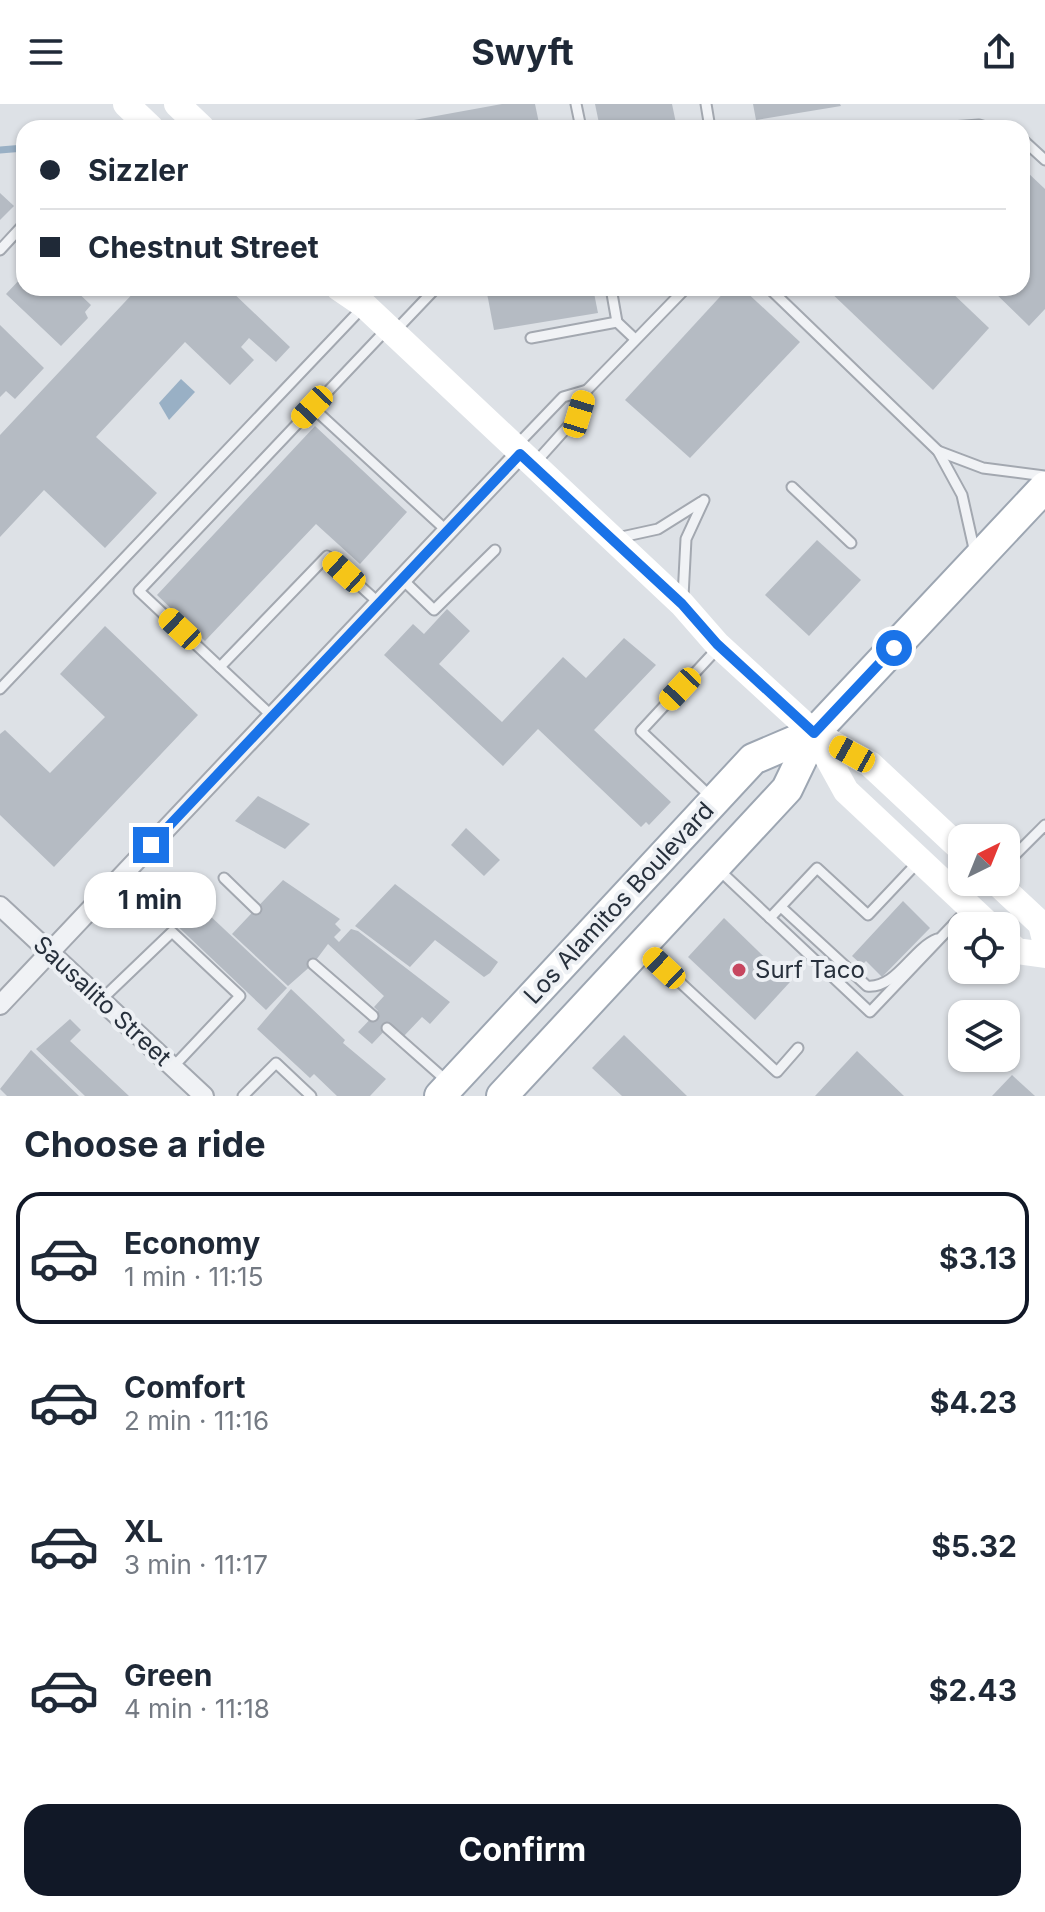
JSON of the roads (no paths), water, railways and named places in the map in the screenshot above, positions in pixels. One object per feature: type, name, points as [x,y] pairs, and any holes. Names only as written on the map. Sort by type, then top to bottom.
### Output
[{"type":"main road","points":[[126,104],[143,120]]},
{"type":"main road","points":[[177,104],[194,120]]},
{"type":"main road","points":[[360,296],[391,330],[614,539],[682,604],[720,646],[814,733],[870,764],[948,837]]},
{"type":"main road","name":"Los Alamitos Boulevard","points":[[502,1096],[787,789],[814,733],[1045,487]]},
{"type":"main road","points":[[814,733],[846,791],[974,912]]},
{"type":"main road","name":"Los Alamitos Boulevard","points":[[445,1090],[753,759],[814,733]]},
{"type":"main road","points":[[1011,896],[1041,924],[1045,940]]},
{"type":"main road","points":[[1020,951],[1045,955]]},
{"type":"street","points":[[0,1005],[447,531],[522,456]]},
{"type":"street","name":"Sausalito Street","points":[[0,906],[200,1095]]},
{"type":"lane","points":[[1030,146],[1045,160]]},
{"type":"lane","points":[[0,250],[16,233]]},
{"type":"lane","points":[[0,689],[360,296]]},
{"type":"lane","points":[[273,717],[139,591],[312,407],[427,296]]},
{"type":"lane","points":[[612,296],[617,322],[635,339]]},
{"type":"lane","points":[[522,456],[579,414],[587,390],[678,296]]},
{"type":"lane","points":[[777,296],[938,451],[962,495],[976,560]]},
{"type":"lane","points":[[531,338],[617,322]]},
{"type":"lane","points":[[522,456],[563,397],[587,390]]},
{"type":"lane","points":[[312,407],[447,531]]},
{"type":"lane","points":[[938,451],[983,468],[1045,476]]},
{"type":"lane","points":[[792,487],[851,543]]},
{"type":"lane","points":[[614,539],[658,529],[704,500],[686,539],[682,604]]},
{"type":"lane","points":[[402,579],[434,610],[495,550]]},
{"type":"lane","points":[[220,667],[327,556],[380,603]]},
{"type":"lane","points":[[714,800],[641,731],[720,646]]},
{"type":"lane","points":[[1020,850],[1044,827]]},
{"type":"lane","points":[[770,918],[817,868],[868,915],[920,860]]},
{"type":"lane","points":[[715,867],[870,1012],[970,908]]},
{"type":"lane","points":[[224,878],[256,909]]},
{"type":"lane","points":[[781,907],[867,986],[886,983],[923,945],[940,937]]},
{"type":"lane","points":[[101,1000],[172,932],[184,942],[240,996],[173,1067]]},
{"type":"lane","points":[[642,947],[777,1072],[798,1048]]},
{"type":"lane","points":[[313,964],[373,1016]]},
{"type":"lane","points":[[387,1028],[445,1090]]},
{"type":"lane","points":[[243,1096],[276,1063],[311,1096]]},
{"type":"water","points":[[181,379],[195,392],[169,420],[159,403]]},
{"type":"waterway","points":[[0,150],[16,149]]},
{"type":"place","name":"Surf Taco","points":[[739,970]]}]
